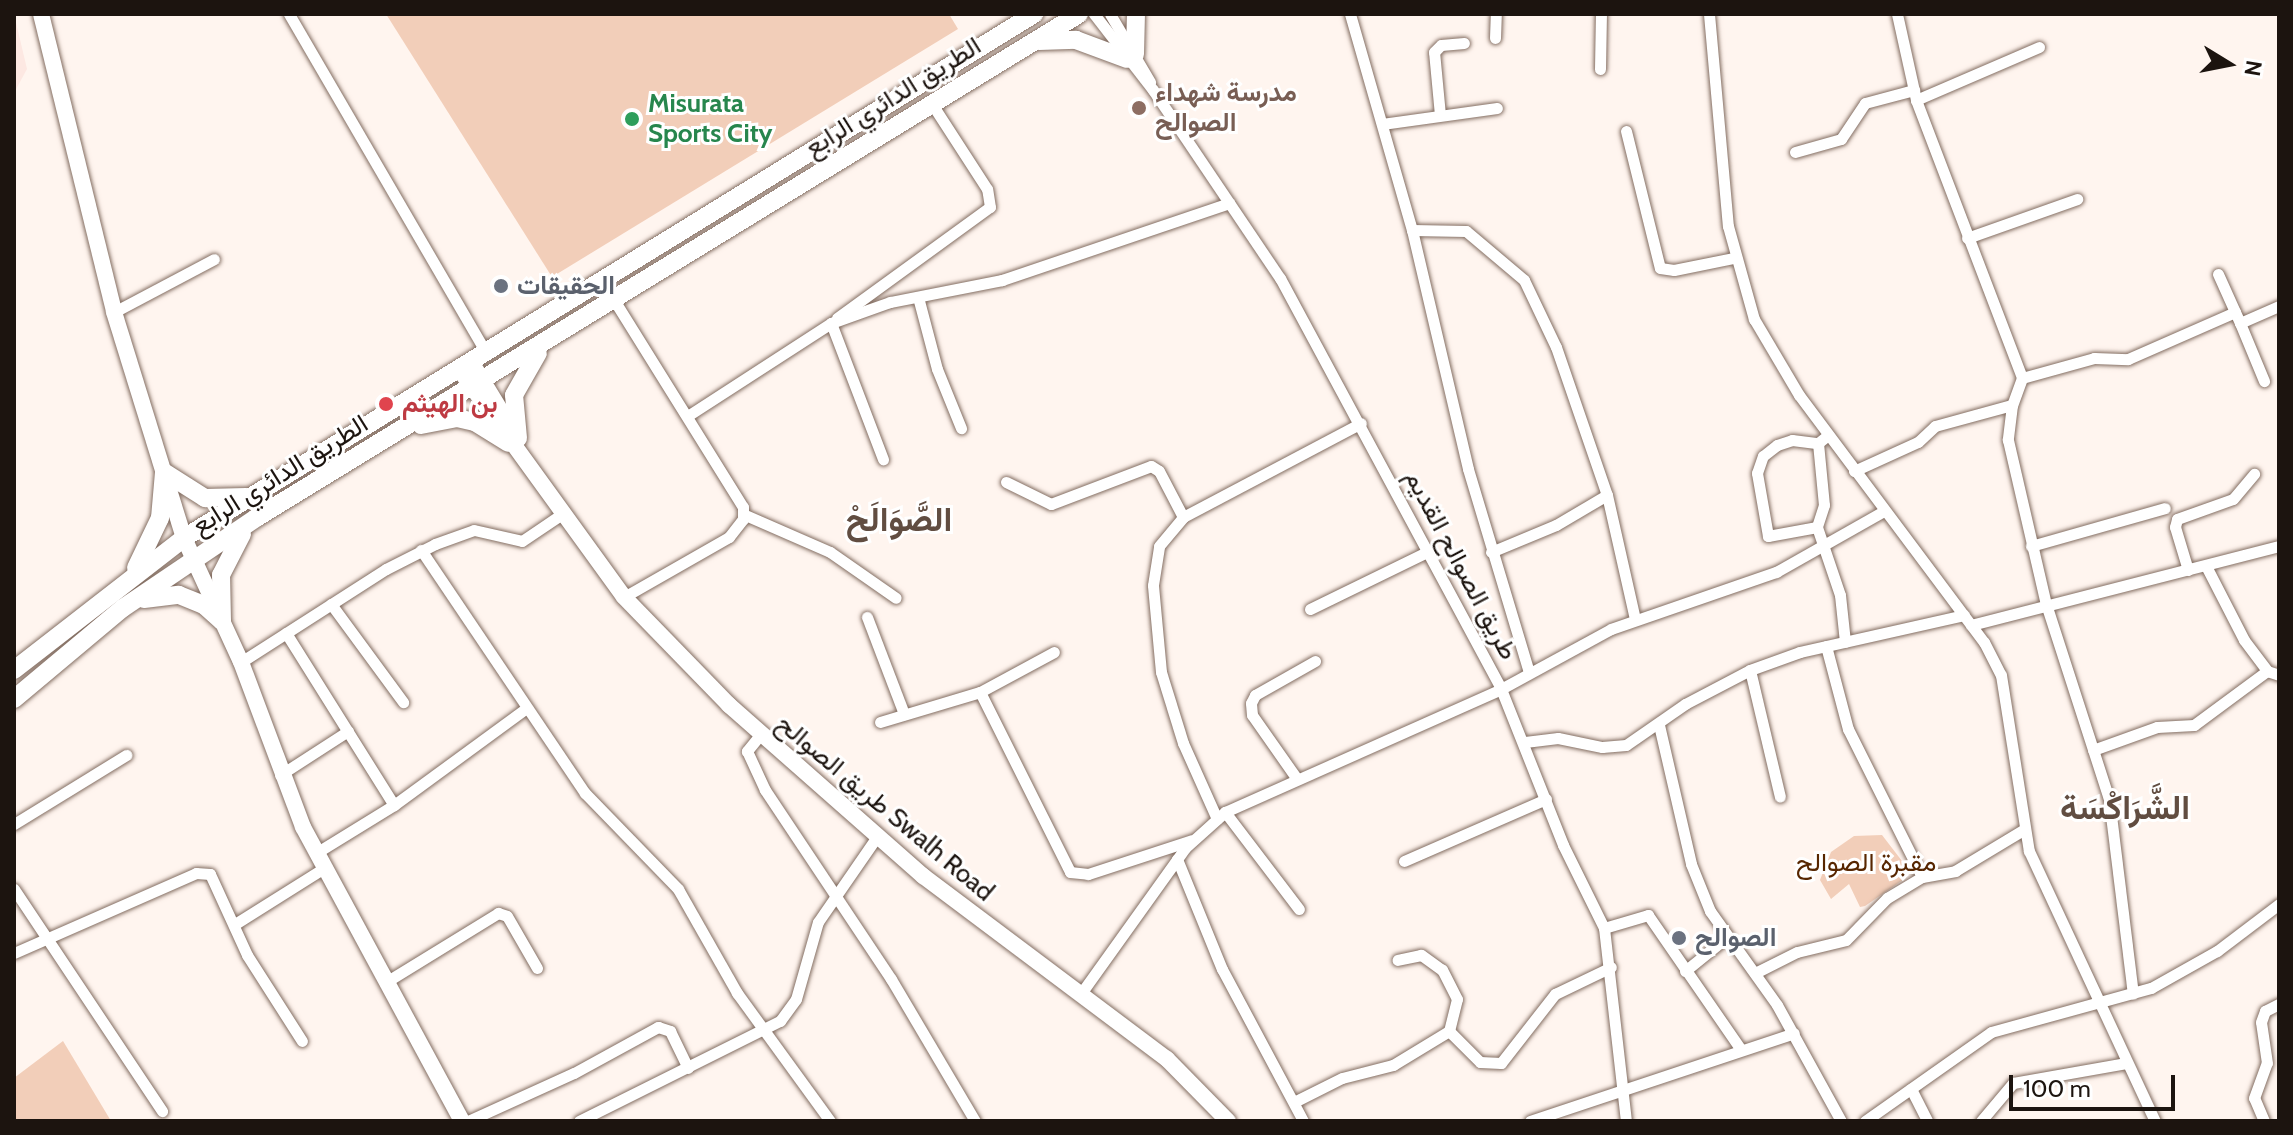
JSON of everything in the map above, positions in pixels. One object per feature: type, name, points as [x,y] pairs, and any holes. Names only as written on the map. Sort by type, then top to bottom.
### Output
[{"type":"main road","points":[[1008,29],[1021,14]]},
{"type":"main road","name":"الطريق الدائري الرابع","points":[[14,670],[184,538],[1034,14]]},
{"type":"main road","name":"الطريق الدائري الرابع","points":[[14,699],[123,608],[256,518],[1079,14]]},
{"type":"main road","points":[[1033,42],[1076,40],[1131,56],[1136,14]]},
{"type":"main road","points":[[385,440],[415,427],[457,418],[475,422],[513,441],[513,408],[518,381],[549,341]]},
{"type":"main road","points":[[128,579],[155,534],[164,472],[205,498],[253,496]]},
{"type":"main road","points":[[222,621],[220,589],[226,559],[256,518]]},
{"type":"main road","points":[[123,608],[155,596],[179,595],[204,605],[222,621]]},
{"type":"street","points":[[41,14],[114,312],[184,538],[241,662],[280,775],[320,861],[465,1121],[574,1073],[658,1027],[670,1031],[688,1068]]},
{"type":"street","points":[[289,14],[472,361]]},
{"type":"street","name":"طريق الصوالح القديم","points":[[1094,14],[1131,56]]},
{"type":"street","name":"طريق الصوالح القديم","points":[[1082,992],[1192,840],[1221,816],[1501,689],[1361,423],[1280,278],[1131,56],[1110,14]]},
{"type":"street","points":[[1350,14],[1412,230],[1491,552],[1529,672]]},
{"type":"street","points":[[1495,38],[1496,14]]},
{"type":"street","points":[[1600,69],[1601,14]]},
{"type":"street","points":[[1709,14],[1733,258],[1754,319],[1823,439],[1854,471],[1968,620],[2001,675],[2023,830],[2044,890],[2155,1121]]},
{"type":"street","points":[[1897,14],[1915,95],[2022,378],[2012,405],[2008,440],[2046,604],[2117,835],[2133,994]]},
{"type":"street","points":[[1440,115],[1434,52],[1441,45],[1464,43]]},
{"type":"street","points":[[1795,152],[1841,139],[1865,103],[1915,95],[2039,47]]},
{"type":"street","points":[[689,415],[831,323],[990,207],[987,189],[932,104]]},
{"type":"street","points":[[1382,124],[1497,108]]},
{"type":"street","points":[[1626,131],[1660,268],[1674,270],[1733,258]]},
{"type":"street","points":[[1967,238],[2077,199]]},
{"type":"street","points":[[831,323],[918,297],[1002,280],[1229,203]]},
{"type":"street","points":[[1412,230],[1466,231],[1524,280],[1556,347],[1607,495],[1635,619]]},
{"type":"street","points":[[114,312],[214,259]]},
{"type":"street","points":[[2218,274],[2264,381]]},
{"type":"street","points":[[918,297],[937,369],[961,428]]},
{"type":"street","points":[[614,300],[740,497],[743,514],[729,537],[624,597]]},
{"type":"street","points":[[2022,378],[2094,358],[2128,359],[2238,317],[2279,306]]},
{"type":"street","points":[[831,323],[883,459]]},
{"type":"street","name":"طريق الصوالح Swalh Road","points":[[472,361],[477,384],[513,441],[624,597],[760,735],[876,838],[1167,1059],[1228,1121]]},
{"type":"street","points":[[1854,471],[1918,442],[1935,426],[2012,405]]},
{"type":"street","points":[[1299,909],[1221,816],[1183,743],[1159,654],[1155,564],[1166,532],[1183,517],[1361,423]]},
{"type":"street","points":[[1823,439],[1824,505],[1817,527],[1821,548],[1840,595],[1845,642]]},
{"type":"street","points":[[1817,527],[1768,536],[1757,473],[1763,456],[1777,445],[1792,440],[1823,439]]},
{"type":"street","points":[[1006,482],[1051,504],[1151,466],[1159,471],[1183,517]]},
{"type":"street","points":[[2188,570],[2175,527],[2177,519],[2233,499],[2254,474]]},
{"type":"street","points":[[1491,552],[1556,525],[1607,495]]},
{"type":"street","points":[[2031,546],[2165,508]]},
{"type":"street","points":[[1626,1121],[1611,967],[1604,928],[1501,689],[1635,619],[1764,576],[1821,548],[1884,511]]},
{"type":"street","points":[[241,662],[421,550],[474,530],[522,541],[562,514]]},
{"type":"street","points":[[743,514],[830,552],[896,598]]},
{"type":"street","points":[[1525,742],[1558,738],[1614,748],[1659,725],[1685,704],[1750,670],[1826,646],[2046,604],[2279,546]]},
{"type":"street","points":[[421,550],[524,710],[585,793],[678,889],[737,993],[768,1030],[830,1121]]},
{"type":"street","points":[[1310,609],[1427,552]]},
{"type":"street","points":[[2093,750],[2157,727],[2194,725],[2273,673],[2244,640],[2206,566]]},
{"type":"street","points":[[331,604],[403,702]]},
{"type":"street","points":[[867,617],[904,714]]},
{"type":"street","points":[[286,633],[394,805]]},
{"type":"street","points":[[1826,646],[1848,729],[1922,877]]},
{"type":"street","points":[[880,722],[980,692],[1054,652]]},
{"type":"street","points":[[1297,779],[1252,715],[1251,703],[1255,695],[1315,661]]},
{"type":"street","points":[[1750,670],[1780,797]]},
{"type":"street","points":[[980,692],[1070,872],[1088,874],[1192,840]]},
{"type":"street","points":[[235,924],[524,710]]},
{"type":"street","points":[[1659,725],[1691,864],[1727,937],[1794,1033],[1841,1121]]},
{"type":"street","points":[[280,775],[348,731]]},
{"type":"street","points":[[760,735],[747,751],[832,896],[891,979],[975,1121]]},
{"type":"street","points":[[14,824],[126,755]]},
{"type":"street","points":[[1404,861],[1546,799]]},
{"type":"street","points":[[1755,973],[1797,952],[1846,940],[1878,904],[1922,877],[1955,871],[2023,830]]},
{"type":"street","points":[[579,1121],[768,1030],[796,999],[818,922],[832,896],[876,838]]},
{"type":"street","points":[[1177,859],[1222,969],[1296,1101],[1303,1121]]},
{"type":"street","points":[[14,953],[203,872],[216,878],[247,955],[302,1041]]},
{"type":"street","points":[[14,889],[162,1111]]},
{"type":"street","points":[[1865,1121],[1991,1032],[2097,1001],[2133,994],[2184,972],[2279,904]]},
{"type":"street","points":[[386,982],[498,913],[507,916],[537,968]]},
{"type":"street","points":[[1604,928],[1646,914],[1741,1050]]},
{"type":"street","points":[[1685,971],[1727,937]]},
{"type":"street","points":[[1296,1101],[1342,1078],[1393,1065],[1449,1031],[1457,999],[1442,970],[1421,955],[1398,960]]},
{"type":"street","points":[[1449,1031],[1480,1062],[1501,1063],[1555,994],[1611,967]]},
{"type":"street","points":[[2264,1121],[2254,1098],[2267,1063],[2261,1022],[2265,1011],[2279,1004]]},
{"type":"street","points":[[1530,1121],[1622,1093],[1794,1033]]},
{"type":"street","points":[[1981,1121],[2013,1083],[2126,1063]]},
{"type":"street","points":[[1911,1089],[1927,1121]]},
{"type":"shaded area","points":[[14,14],[27,69],[14,93]]},
{"type":"green space","name":"Misurata Sports City","points":[[386,14],[949,14],[958,29],[552,277]]},
{"type":"green space","name":"مقبرة الصوالح","points":[[1882,835],[1902,861],[1907,877],[1865,906],[1860,907],[1849,884],[1831,899],[1820,880],[1831,852],[1854,836]]},
{"type":"green space","points":[[63,1041],[111,1121],[14,1121],[14,1078]]},
{"type":"place","name":"مدرسة شهداء الصوالح","points":[[1139,108]]},
{"type":"place","name":"Misurata Sports City","points":[[632,119]]},
{"type":"place","name":"الحقيقات","points":[[501,286]]},
{"type":"place","name":"بن الهيثم","points":[[386,404]]},
{"type":"place","name":"الصوالح","points":[[1679,938]]},
{"type":"district","name":"الصَّوَالَحْ","points":[[899,520]]},
{"type":"district","name":"الشَّرَاكْسَة","points":[[2125,808]]}]
